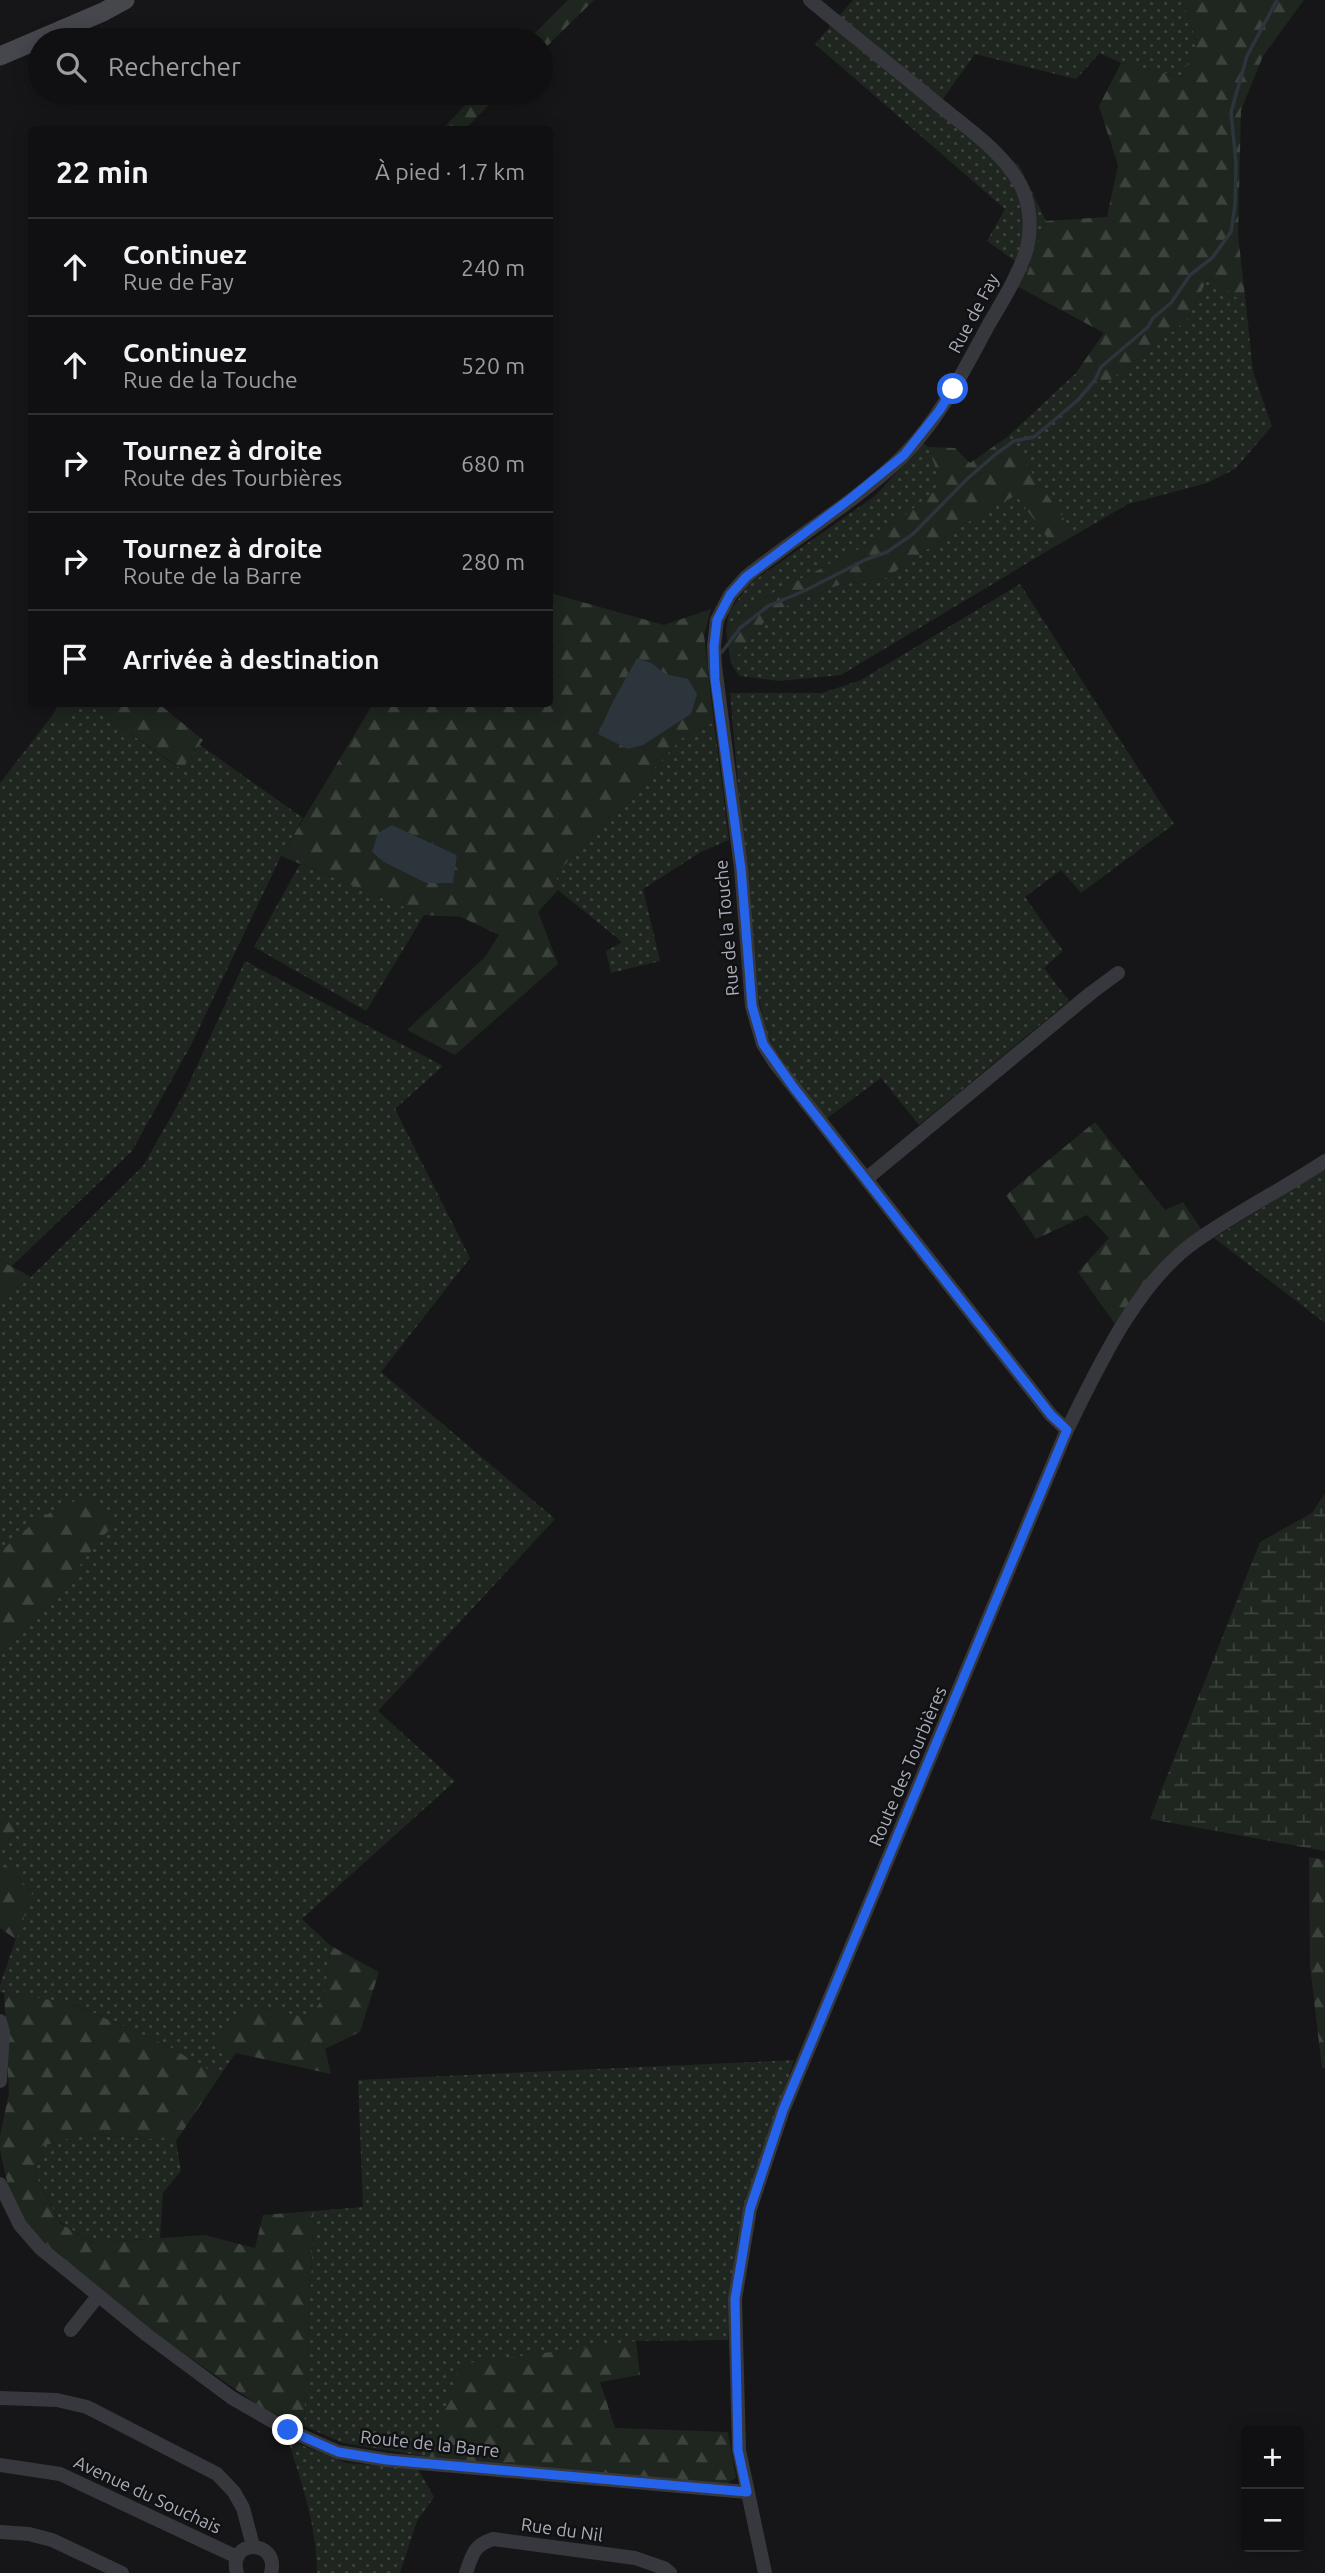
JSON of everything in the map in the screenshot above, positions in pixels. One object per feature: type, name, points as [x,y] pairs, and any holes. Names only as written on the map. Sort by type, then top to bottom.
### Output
[{"type":"main road","points":[[66,28],[125,0]]},
{"type":"main road","points":[[0,56],[28,44]]},
{"type":"street","name":"Rue de Fay","points":[[715,680],[715,634],[723,606],[730,595],[765,562],[888,469],[915,442],[939,411],[971,358],[1019,268],[1029,236],[1027,199],[1017,178],[1003,160],[810,0]]},
{"type":"street","name":"Rue de la Touche","points":[[715,680],[741,868],[749,980],[756,1024],[763,1044],[775,1063],[1051,1415],[1067,1430]]},
{"type":"street","points":[[866,1179],[1118,973]]},
{"type":"street","name":"Route des Tourbières","points":[[747,2492],[738,2450],[735,2299],[750,2209],[783,2110],[1067,1430],[1095,1373],[1129,1314],[1165,1269],[1195,1242],[1325,1161]]},
{"type":"street","points":[[0,2021],[4,2032],[0,2081]]},
{"type":"street","name":"Route de la Barre","points":[[0,2184],[20,2225],[29,2236],[98,2295],[232,2398],[288,2430],[338,2452],[387,2460],[747,2492]]},
{"type":"street","points":[[71,2330],[98,2295]]},
{"type":"street","points":[[0,2398],[57,2400],[87,2407],[217,2474],[234,2492],[243,2508],[253,2546]]},
{"type":"street","name":"Avenue du Souchais","points":[[0,2465],[60,2474],[237,2557]]},
{"type":"street","points":[[747,2492],[765,2573]]},
{"type":"street","points":[[0,2532],[29,2534],[52,2540],[122,2573]]},
{"type":"street","name":"Rue du Nil","points":[[466,2573],[473,2551],[482,2542],[493,2539],[635,2558],[650,2562],[670,2573]]},
{"type":"street","points":[[237,2573],[237,2557],[246,2548],[253,2546],[269,2554],[272,2573]]},
{"type":"green space","points":[[568,0],[594,0],[553,40],[553,28],[540,28]]},
{"type":"green space","points":[[853,0],[1182,0],[1197,43],[1181,77],[1121,63],[1100,53],[1076,79],[975,54],[942,100],[1020,167],[1046,221],[1022,289],[1005,282],[1015,261],[987,241],[1005,209],[815,44]]},
{"type":"green space","points":[[1182,0],[1304,0],[1263,56],[1241,110],[1238,235],[1246,305],[1209,276],[1186,321],[1105,384],[1075,374],[1104,333],[1022,289],[1046,221],[1107,217],[1118,165],[1099,106],[1121,63],[1181,77],[1197,43]]},
{"type":"green space","points":[[465,105],[489,105],[468,126],[446,126]]},
{"type":"green space","points":[[1209,276],[1246,305],[1253,372],[1272,426],[1235,469],[1207,483],[1128,504],[1075,535],[1007,437],[1075,374],[1105,384],[1186,321]]},
{"type":"green space","points":[[1007,437],[1075,535],[1054,547],[1016,495],[956,529],[886,578],[838,585],[772,612],[731,664],[726,631],[757,601],[869,544],[942,485],[928,447],[955,448],[970,463]]},
{"type":"green space","points":[[923,443],[928,447],[943,485],[869,544],[757,601],[726,631],[729,612],[749,584],[875,496]]},
{"type":"green space","points":[[1016,494],[1054,547],[841,675],[779,681],[740,676],[731,664],[772,612],[838,585],[886,578],[956,529]]},
{"type":"green space","points":[[1020,584],[1174,824],[1081,893],[1061,870],[1025,897],[1063,951],[1044,968],[1069,1001],[919,1125],[881,1078],[826,1119],[781,1063],[765,1030],[755,977],[730,693],[822,693],[861,680]]},
{"type":"green space","points":[[553,594],[664,625],[711,609],[704,635],[714,722],[685,735],[556,874],[558,890],[538,912],[558,964],[455,1055],[407,1030],[485,957],[499,935],[461,917],[424,915],[281,856],[371,707],[553,707]],"holes":[[[637,658],[652,663],[665,674],[599,734],[613,701]],[[392,825],[457,855],[453,882],[426,883]]]},
{"type":"green space","points":[[57,707],[80,707],[60,722],[52,716]]},
{"type":"green space","points":[[80,707],[92,707],[181,769],[200,745],[303,818],[281,856],[191,1045],[132,1151],[12,1266],[0,1260],[0,783],[52,716],[60,722]]},
{"type":"green space","points":[[92,707],[163,707],[203,740],[182,769]]},
{"type":"green space","points":[[714,722],[729,840],[701,852],[643,889],[660,961],[611,973],[606,951],[622,942],[558,890],[556,874],[685,735]]},
{"type":"green space","points":[[300,864],[424,915],[366,1011],[254,947]]},
{"type":"green space","points":[[245,961],[443,1066],[395,1109],[470,1258],[381,1372],[555,1519],[378,1711],[455,1781],[302,1919],[331,1946],[324,1997],[309,2018],[264,2008],[217,2037],[230,2061],[220,2076],[166,2045],[74,2004],[0,1992],[0,1985],[32,1892],[0,1859],[0,1852],[17,1829],[0,1809],[0,1299],[31,1277],[143,1166],[185,1092]]},
{"type":"green space","points":[[1095,1122],[1165,1210],[1183,1202],[1201,1229],[1170,1253],[1115,1324],[1078,1272],[1109,1238],[1087,1215],[1036,1239],[1006,1195]]},
{"type":"green space","points":[[1325,1169],[1325,1323],[1214,1238]]},
{"type":"green space","points":[[0,1260],[31,1277],[0,1299]]},
{"type":"green space","points":[[1325,1493],[1325,1851],[1150,1819],[1260,1542],[1312,1513]]},
{"type":"green space","points":[[91,1496],[115,1524],[52,1602],[0,1647],[0,1553],[42,1518]]},
{"type":"green space","points":[[0,1809],[17,1829],[0,1852]]},
{"type":"green space","points":[[1309,1857],[1325,1860],[1325,2068],[1322,2068],[1310,1966]]},
{"type":"green space","points":[[0,1859],[32,1892],[17,1940],[0,1928]]},
{"type":"green space","points":[[331,1946],[379,1972],[360,2032],[325,2049],[331,2074],[236,2053],[230,2061],[217,2037],[237,2013],[264,2008],[309,2018],[324,1997]]},
{"type":"green space","points":[[4,1992],[73,2004],[166,2045],[220,2076],[176,2141],[84,2134],[42,2146],[35,2174],[60,2223],[93,2243],[204,2235],[255,2248],[263,2215],[314,2211],[304,2426],[264,2409],[163,2339],[61,2259],[28,2225],[9,2190],[0,2150],[0,2136],[9,2093]]},
{"type":"green space","points":[[794,2060],[737,2237],[728,2340],[636,2341],[429,2457],[343,2443],[304,2426],[314,2211],[363,2207],[358,2080]]},
{"type":"green space","points":[[84,2134],[176,2141],[181,2171],[163,2193],[160,2238],[93,2243],[60,2222],[35,2174],[42,2146]]},
{"type":"green space","points":[[636,2341],[640,2375],[600,2382],[615,2428],[728,2432],[736,2478],[725,2484],[429,2457],[460,2364]]},
{"type":"green space","points":[[288,2440],[347,2463],[418,2469],[434,2497],[417,2521],[400,2573],[317,2573],[311,2522]]},
{"type":"shaded area","points":[[637,658],[652,663],[665,674],[688,679],[697,694],[691,714],[643,745],[628,749],[598,734]]},
{"type":"shaded area","points":[[392,825],[457,855],[453,883],[426,883],[384,862],[372,852],[378,833]]},
{"type":"waterway","points":[[722,652],[740,628],[768,606],[887,552],[913,534],[967,479],[996,454],[1014,441],[1034,437],[1078,400],[1095,380],[1101,367],[1148,327],[1153,318],[1171,303],[1190,275],[1212,258],[1231,232],[1235,205],[1236,163],[1231,112],[1247,56],[1277,0]]},
{"type":"route","points":[[288,2430],[338,2452],[387,2460],[747,2492],[738,2450],[735,2299],[750,2209],[783,2110],[1067,1430],[1051,1415],[794,1088],[763,1044],[752,1006],[741,868],[715,680],[714,646],[717,620],[736,587],[904,455],[953,389]]}]
